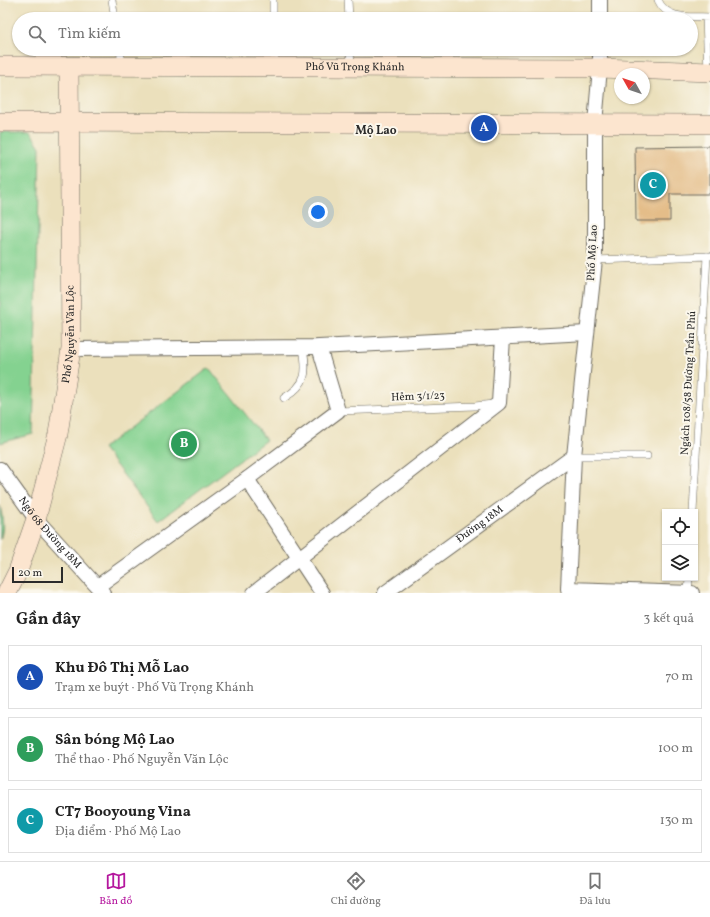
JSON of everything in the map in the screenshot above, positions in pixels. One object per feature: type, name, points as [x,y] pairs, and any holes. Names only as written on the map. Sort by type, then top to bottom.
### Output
[{"type":"main road","name":"Phố Vũ Trọng Khánh","points":[[0,66],[69,67],[121,58],[350,58],[709,72]]},
{"type":"main road","name":"Phố Nguyễn Văn Lộc","points":[[7,593],[18,571],[36,519],[58,434],[71,349],[69,67]]},
{"type":"main road","points":[[0,122],[710,124]]},
{"type":"street","points":[[600,0],[600,12]]},
{"type":"street","name":"Phố Mộ Lao","points":[[567,591],[574,456],[595,260],[595,123],[600,56]]},
{"type":"street","points":[[71,349],[303,347],[587,333]]},
{"type":"street","points":[[254,593],[500,403],[503,338]]},
{"type":"street","points":[[100,590],[338,411],[319,346]]},
{"type":"street","name":"Đường 18M","points":[[385,593],[574,456]]},
{"type":"street","name":"Ngõ 68 Đường 18M","points":[[0,469],[36,519],[100,590]]},
{"type":"street","points":[[247,479],[322,593]]},
{"type":"street","points":[[567,591],[692,593]]},
{"type":"lane","points":[[112,0],[114,12]]},
{"type":"lane","points":[[272,0],[273,12]]},
{"type":"lane","points":[[348,0],[349,12]]},
{"type":"lane","points":[[658,0],[664,10],[668,12]]},
{"type":"lane","points":[[698,17],[708,17],[709,72]]},
{"type":"lane","points":[[595,260],[708,256]]},
{"type":"lane","name":"Ngách 108/58 Đường Trần Phú","points":[[693,509],[708,256]]},
{"type":"lane","points":[[284,398],[298,388],[305,377],[306,366],[303,347]]},
{"type":"lane","name":"Hẻm 3/1/23","points":[[338,411],[475,406],[500,403]]},
{"type":"lane","points":[[574,456],[647,456]]},
{"type":"lane","points":[[688,593],[689,581]]},
{"type":"green space","points":[[0,132],[30,132],[40,147],[33,434],[0,443]]},
{"type":"green space","points":[[209,368],[266,440],[158,521],[103,448]]},
{"type":"green space","points":[[0,506],[3,523],[0,540]]},
{"type":"building","points":[[710,146],[710,194],[670,194],[670,221],[636,221],[635,147]]},
{"type":"place","name":"Khu Đô Thị Mỗ Lao","points":[[484,128]]},
{"type":"place","name":"CT7 Booyoung Vina","points":[[653,185]]},
{"type":"place","name":"Sân bóng Mộ Lao","points":[[184,444]]},
{"type":"district","name":"Mộ Lao","points":[[376,131]]}]
